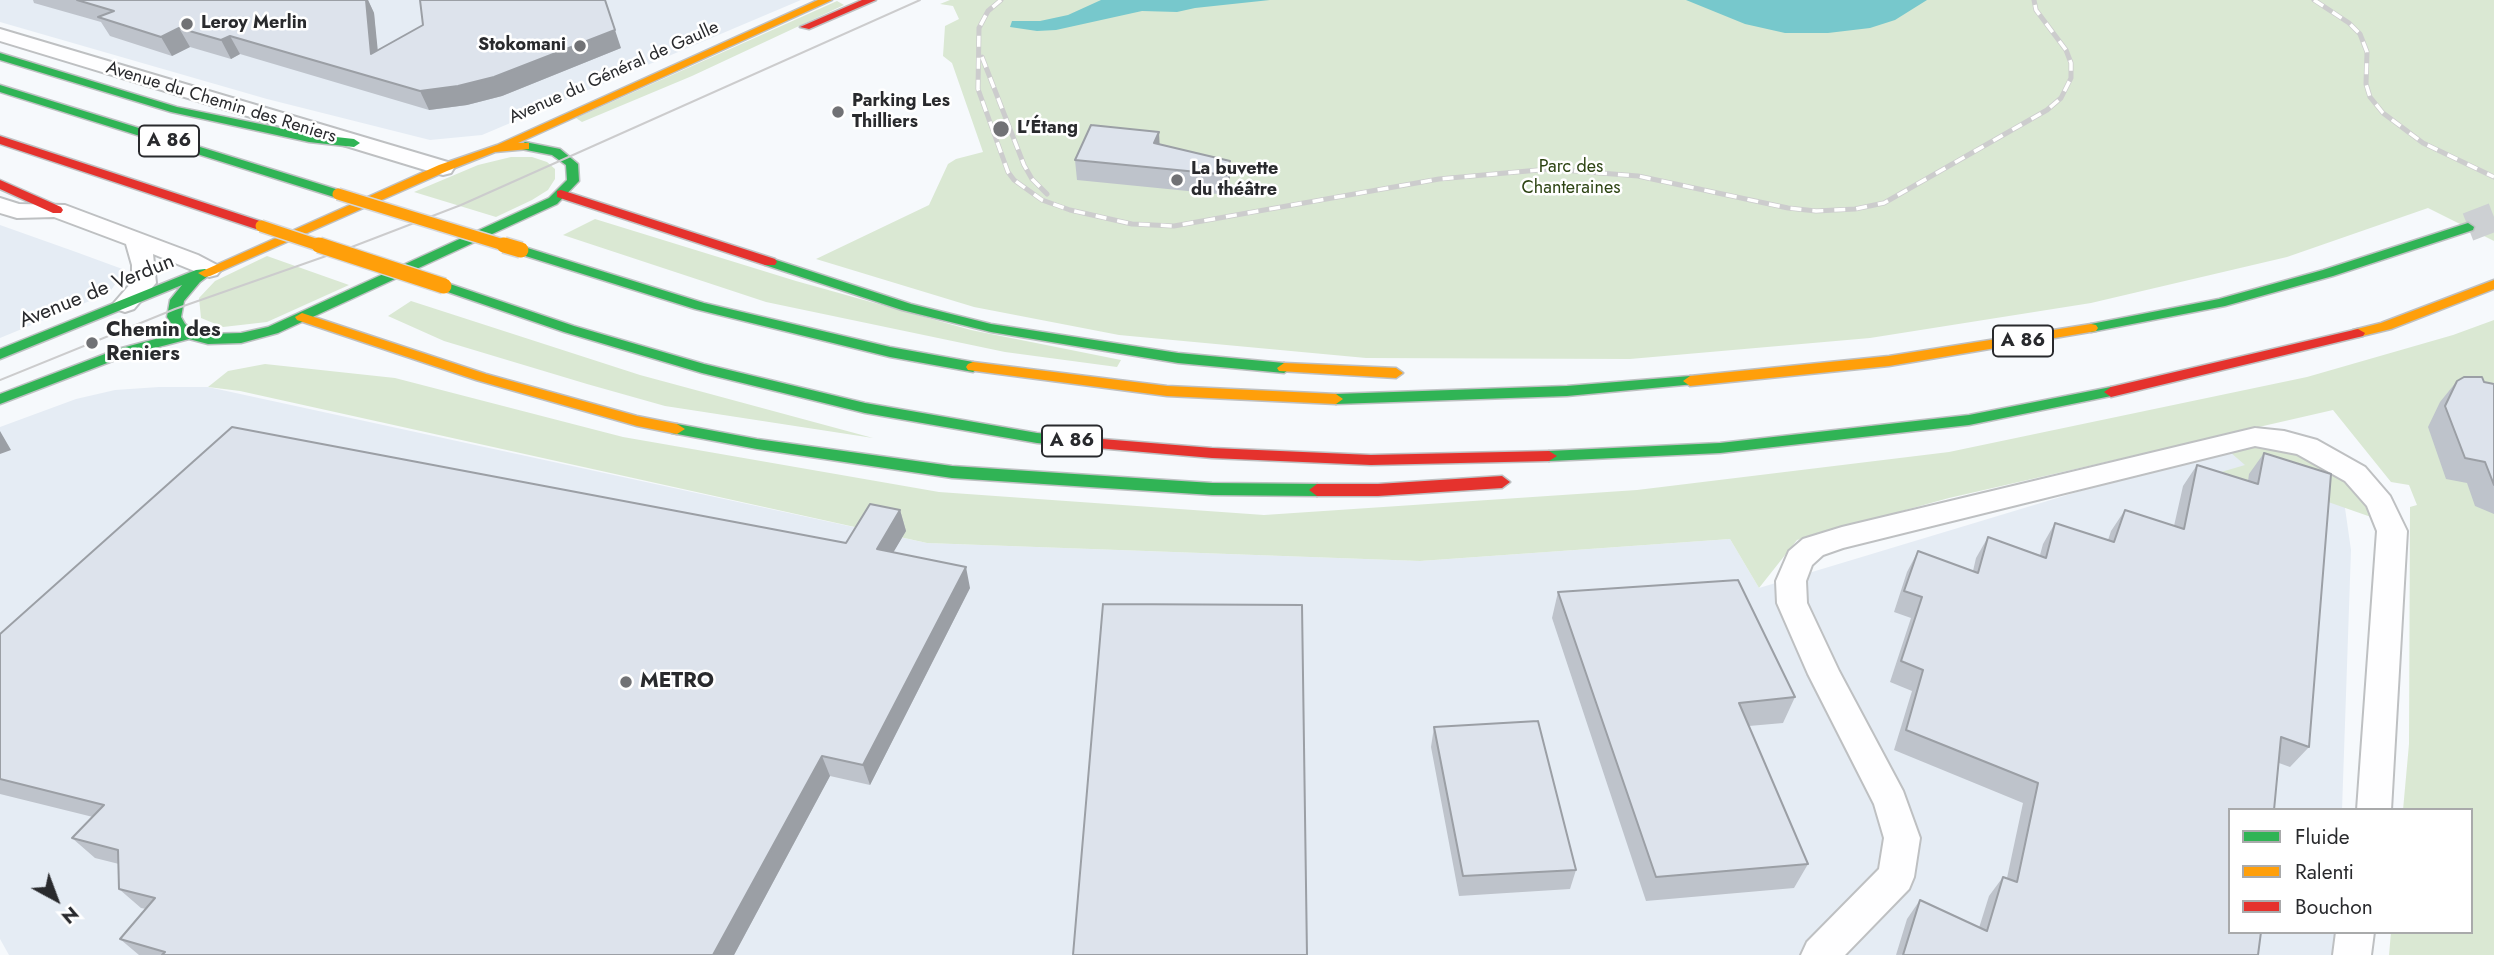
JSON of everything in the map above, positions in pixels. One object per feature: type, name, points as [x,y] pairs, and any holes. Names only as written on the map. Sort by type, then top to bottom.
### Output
[{"type":"main road","name":"Avenue du Général de Gaulle","points":[[494,149],[827,0]]},
{"type":"main road","name":"Avenue du Général de Gaulle","points":[[738,58],[871,0]]},
{"type":"main road","points":[[0,56],[175,110],[309,138],[354,143]]},
{"type":"main road","name":"A 86","points":[[0,88],[700,306],[915,357],[1062,380],[1167,391],[1341,399],[1567,391],[1783,373],[1889,361],[2048,337],[2220,303],[2328,273],[2468,228]]},
{"type":"main road","name":"Avenue du Général de Gaulle","points":[[552,151],[570,138]]},
{"type":"main road","name":"A 86","points":[[0,140],[569,329],[702,368],[865,408],[1037,438],[1212,453],[1371,460],[1544,456],[1720,448],[1969,419],[2129,388],[2386,326],[2494,284]]},
{"type":"main road","points":[[209,270],[195,279],[177,300],[174,317],[179,327],[189,335],[208,340],[240,338],[302,317],[522,216],[561,194],[573,181],[575,174],[572,164],[552,151],[525,146],[494,149]]},
{"type":"main road","name":"Avenue de Verdun","points":[[0,354],[209,270],[443,168],[494,149]]},
{"type":"main road","points":[[0,184],[57,210]]},
{"type":"main road","points":[[561,194],[907,307],[991,328],[1178,358],[1327,372],[1410,373]]},
{"type":"main road","points":[[302,317],[481,377],[637,421],[757,444],[953,472],[1212,489],[1378,490],[1512,481]]},
{"type":"main road","points":[[0,399],[123,352],[189,335]]},
{"type":"main road","points":[[1520,374],[1567,391]]},
{"type":"main road","points":[[1675,468],[1720,448]]},
{"type":"street","name":"Avenue du Chemin des Reniers","points":[[0,35],[443,168]]},
{"type":"street","points":[[0,205],[17,211],[57,210],[190,260],[209,270]]},
{"type":"street","points":[[125,304],[144,283],[144,265],[137,241]]},
{"type":"street","points":[[1820,955],[1896,877],[1902,838],[1891,802],[1824,674],[1791,603],[1791,581],[1799,559],[1813,547],[1842,538],[2255,437],[2284,440],[2308,447],[2355,474],[2369,488],[2380,503],[2392,531],[2374,808]]},
{"type":"street","points":[[2352,955],[2355,934]]},
{"type":"shaded area","points":[[0,0],[801,0],[482,135],[430,140],[267,99],[0,22]]},
{"type":"shaded area","points":[[0,225],[125,270],[109,293],[0,338]]},
{"type":"shaded area","points":[[208,387],[927,543],[1420,561],[1730,539],[1759,588],[2223,448],[2343,494],[2351,550],[2342,808],[2228,808],[2228,934],[2338,934],[2337,955],[9,955],[0,939],[0,427],[76,399],[115,390]]},
{"type":"green space","name":"Parc des Chanteraines","points":[[950,0],[2494,0],[2494,241],[2428,208],[2287,257],[2091,303],[1870,338],[1630,359],[1366,358],[1119,335],[974,307],[816,259],[929,205],[948,164],[956,159],[983,152],[952,63],[943,56],[945,26],[959,19],[953,6],[940,4]]},
{"type":"green space","points":[[837,1],[844,5],[692,76],[582,122],[576,118]]},
{"type":"green space","points":[[511,157],[532,157],[547,162],[555,169],[555,179],[548,190],[496,217],[414,192],[478,165]]},
{"type":"green space","points":[[595,219],[796,281],[971,330],[1121,360],[1117,367],[1005,352],[766,302],[563,235]]},
{"type":"green space","points":[[267,256],[349,285],[267,322],[223,327],[201,318],[199,298],[215,281]]},
{"type":"green space","points":[[411,301],[640,375],[873,438],[665,406],[587,384],[444,341],[388,316]]},
{"type":"green space","points":[[2494,320],[2494,955],[2389,955],[2391,934],[2473,934],[2473,808],[2403,808],[2409,744],[2410,507],[2417,505],[2409,485],[2391,482],[2333,410],[1949,498],[1797,540],[1759,588],[1730,539],[1420,561],[927,543],[240,391],[208,387],[228,371],[265,364],[395,378],[623,437],[939,492],[1264,515],[1637,490],[1949,452],[2307,377],[2453,335]]},
{"type":"green space","points":[[2254,447],[2306,457],[2351,484],[2369,509],[2371,517],[2314,497],[2243,505],[2211,475],[2245,465],[2230,452]]},
{"type":"water","points":[[1101,0],[1270,0],[1177,12],[1142,11],[1056,30],[1037,31],[1010,27],[1012,21],[1040,21],[1068,15]]},
{"type":"water","points":[[1686,0],[1927,0],[1895,20],[1870,28],[1828,33],[1785,33],[1745,24]]},
{"type":"building","points":[[77,0],[366,0],[371,54],[423,25],[420,0],[605,0],[615,30],[494,77],[458,86],[420,91],[230,36],[221,40],[179,28],[161,37],[98,17],[114,11]]},
{"type":"building","points":[[1091,125],[1159,132],[1154,143],[1230,161],[1228,175],[1075,160]]},
{"type":"building","points":[[2464,377],[2482,377],[2484,382],[2494,384],[2494,485],[2485,462],[2465,458],[2445,406],[2457,381]]},
{"type":"building","name":"METRO","points":[[232,427],[846,543],[870,504],[900,510],[877,549],[966,567],[863,765],[822,756],[713,955],[162,955],[165,952],[120,939],[155,898],[119,889],[118,850],[72,838],[104,805],[0,779],[0,634]]},
{"type":"building","points":[[2264,453],[2331,474],[2309,747],[2281,737],[2274,808],[2228,808],[2228,934],[2261,934],[2258,955],[1903,955],[1920,900],[1987,931],[2003,877],[2017,882],[2038,783],[1906,730],[1923,670],[1901,661],[1922,597],[1904,591],[1918,551],[1978,573],[1988,537],[2046,558],[2055,523],[2114,542],[2125,510],[2184,529],[2197,465],[2258,484]]},
{"type":"building","points":[[1738,580],[1795,697],[1739,703],[1808,864],[1656,877],[1558,592]]},
{"type":"building","points":[[1103,604],[1302,605],[1307,955],[1073,955]]},
{"type":"building","points":[[1538,721],[1576,870],[1463,876],[1434,727]]},
{"type":"tunnel","points":[[2468,227],[2494,217]]},
{"type":"tram line","points":[[0,380],[175,309],[349,248],[461,205],[920,0]]},
{"type":"railway","points":[[1001,0],[988,11],[979,28],[978,89],[1008,172],[1014,180],[1042,200],[1070,210],[1132,224],[1174,226],[1439,179],[1550,169],[1638,176],[1788,208],[1816,211],[1855,209],[1884,203],[2047,110],[2061,98],[2071,78],[2071,63],[2066,50],[2036,10],[2034,0]]},
{"type":"railway","points":[[2314,0],[2349,23],[2360,34],[2367,52],[2366,84],[2370,97],[2383,113],[2423,143],[2494,177]]},
{"type":"railway","points":[[982,57],[1024,165],[1032,179],[1047,194]]},
{"type":"traffic: fast","points":[[0,56],[175,110],[309,138],[354,143]]},
{"type":"traffic: fast","points":[[0,88],[338,194]]},
{"type":"traffic: fast","points":[[205,273],[195,279],[177,300],[174,317],[179,327],[189,335],[208,339],[241,338],[273,330],[553,201],[573,181],[572,164],[556,152],[525,146]]},
{"type":"traffic: fast","points":[[2091,328],[2220,303],[2328,273],[2468,227]]},
{"type":"traffic: fast","points":[[521,250],[700,306],[890,352],[973,367]]},
{"type":"traffic: fast","points":[[770,262],[907,307],[991,328],[1178,358],[1284,368]]},
{"type":"traffic: fast","points":[[0,354],[201,273]]},
{"type":"traffic: fast","points":[[444,286],[569,329],[702,368],[865,408],[1037,438],[1102,444]]},
{"type":"traffic: fast","points":[[0,399],[123,352],[189,335]]},
{"type":"traffic: fast","points":[[1336,399],[1567,391],[1690,381]]},
{"type":"traffic: fast","points":[[1549,456],[1720,448],[1969,420],[2111,392]]},
{"type":"traffic: fast","points":[[677,429],[757,444],[952,472],[1212,489],[1317,490]]},
{"type":"traffic: slow","points":[[502,146],[827,0]]},
{"type":"traffic: slow","points":[[205,273],[443,168],[493,149],[525,146]]},
{"type":"traffic: slow","points":[[338,194],[521,250]]},
{"type":"traffic: slow","points":[[261,226],[444,286]]},
{"type":"traffic: slow","points":[[2358,333],[2386,326],[2494,284]]},
{"type":"traffic: slow","points":[[302,317],[481,377],[637,421],[677,429]]},
{"type":"traffic: slow","points":[[1690,381],[1889,361],[2091,328]]},
{"type":"traffic: slow","points":[[973,367],[1167,391],[1336,399]]},
{"type":"traffic: slow","points":[[1284,368],[1396,373]]},
{"type":"traffic: jam","points":[[805,27],[871,0]]},
{"type":"traffic: jam","points":[[0,140],[261,226]]},
{"type":"traffic: jam","points":[[0,184],[57,210]]},
{"type":"traffic: jam","points":[[561,194],[770,262]]},
{"type":"traffic: jam","points":[[2111,392],[2358,333]]},
{"type":"traffic: jam","points":[[1102,444],[1212,453],[1371,460],[1549,456]]},
{"type":"traffic: jam","points":[[1317,490],[1378,490],[1502,482]]},
{"type":"place","name":"Leroy Merlin","points":[[187,24]]},
{"type":"place","name":"Stokomani","points":[[580,46]]},
{"type":"place","name":"Parking Les Thilliers","points":[[838,112]]},
{"type":"place","name":"L'Étang","points":[[1001,129]]},
{"type":"place","name":"La buvette du théâtre","points":[[1177,180]]},
{"type":"place","name":"Chemin des Reniers","points":[[92,343]]},
{"type":"place","name":"METRO","points":[[626,682]]}]
